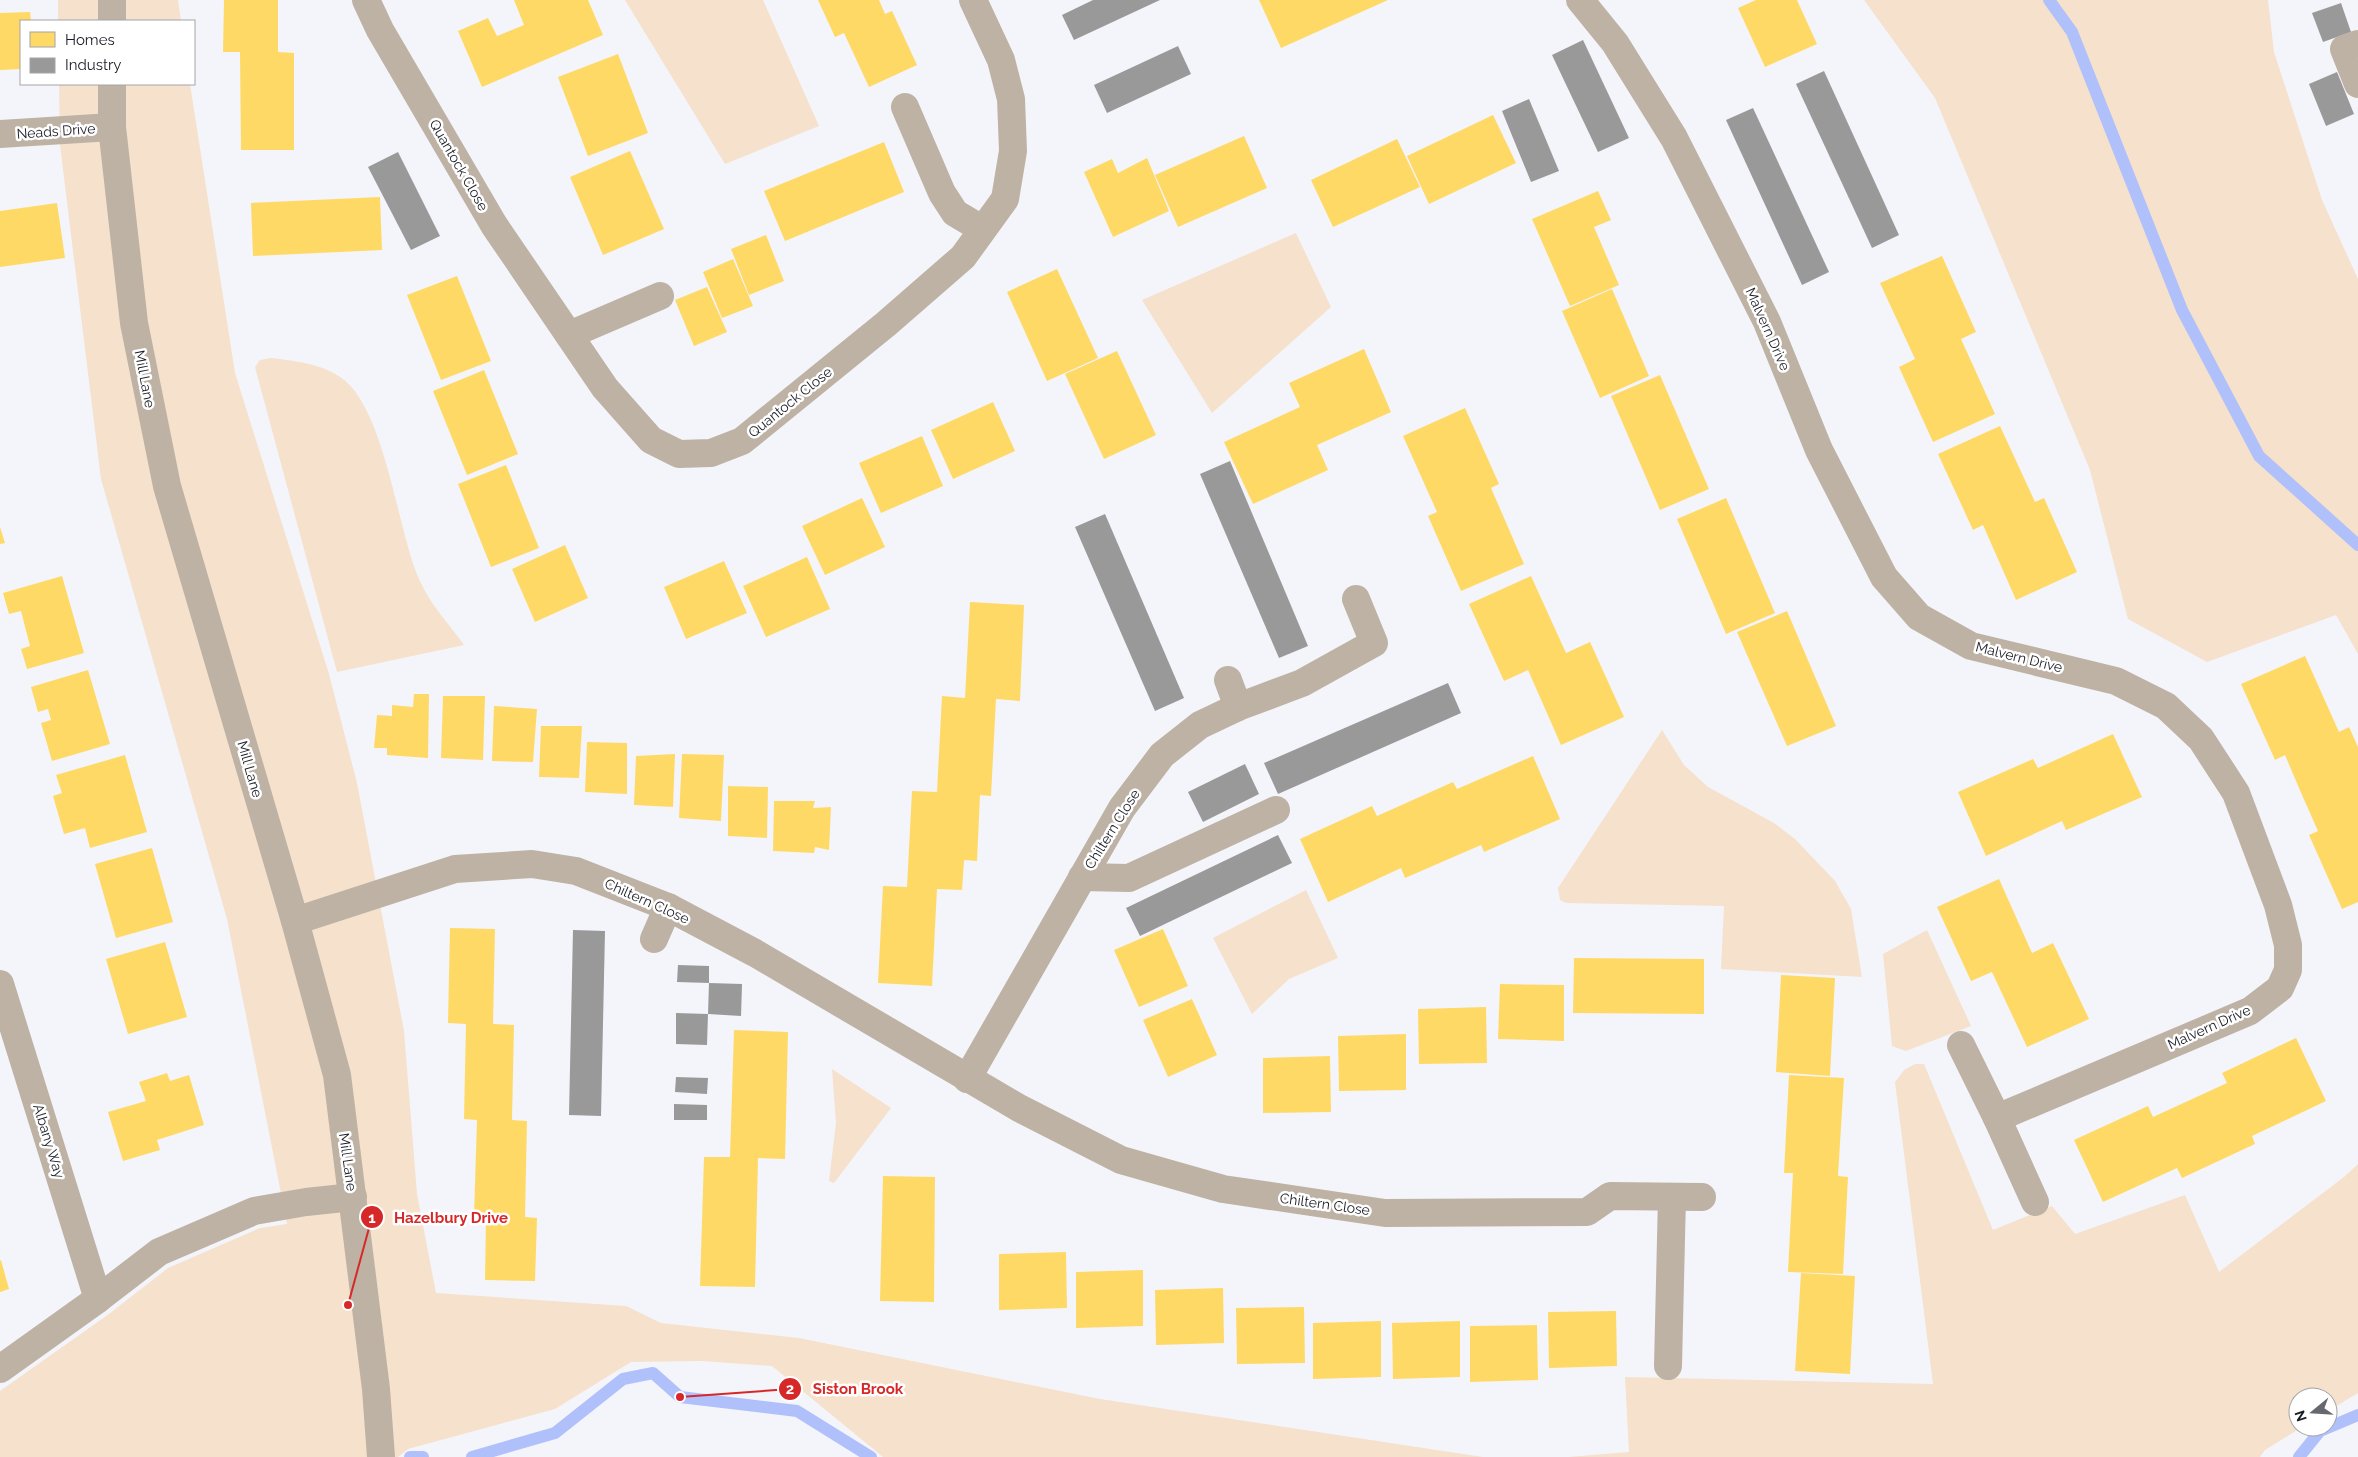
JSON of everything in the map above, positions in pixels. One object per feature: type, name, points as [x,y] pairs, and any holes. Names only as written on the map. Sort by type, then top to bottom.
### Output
[{"type":"street","points":[[112,0],[112,20]]},
{"type":"street","name":"Quantock Close","points":[[366,0],[380,30],[494,225],[605,388],[651,440],[679,454],[711,453],[742,441],[886,324],[963,257],[1005,199],[1013,151],[1010,99],[1001,60],[973,0]]},
{"type":"street","name":"Malvern Drive","points":[[1580,0],[1615,43],[1674,138],[1767,322],[1819,450],[1884,577],[1920,617],[1971,646],[2116,682],[2166,706],[2201,739],[2236,793],[2278,905],[2288,946],[2288,970],[2280,988],[2250,1011],[1997,1118]]},
{"type":"street","points":[[2358,44],[2344,49],[2358,84]]},
{"type":"street","name":"Mill Lane","points":[[112,85],[112,127],[134,323],[167,486],[295,921],[337,1075],[376,1389],[381,1457]]},
{"type":"street","points":[[905,107],[946,200],[955,213],[982,229]]},
{"type":"street","name":"Neads Drive","points":[[0,134],[112,127]]},
{"type":"street","points":[[569,335],[660,296]]},
{"type":"street","name":"Chiltern Close","points":[[968,1079],[1122,808],[1162,755],[1200,726],[1238,707],[1302,683],[1374,643],[1356,599]]},
{"type":"street","points":[[1228,680],[1238,707]]},
{"type":"street","points":[[1082,877],[1129,878],[1276,810]]},
{"type":"street","name":"Chiltern Close","points":[[295,921],[455,869],[532,864],[576,871],[668,907],[755,953],[835,1002],[944,1062],[968,1079],[1121,1160],[1223,1189],[1385,1213],[1586,1212],[1610,1196],[1702,1198]]},
{"type":"street","points":[[654,939],[668,907]]},
{"type":"street","name":"Albany Way","points":[[0,984],[98,1299]]},
{"type":"street","points":[[1962,1045],[2035,1202]]},
{"type":"street","points":[[0,1369],[98,1299],[159,1252],[254,1211],[306,1202],[353,1197]]},
{"type":"street","points":[[1668,1366],[1672,1197]]},
{"type":"shaded area","points":[[58,0],[178,0],[181,20],[58,20]]},
{"type":"shaded area","points":[[625,0],[763,0],[819,126],[725,164]]},
{"type":"shaded area","points":[[1864,0],[2268,0],[2274,52],[2322,200],[2358,279],[2358,654],[2336,615],[2207,662],[2128,619],[2090,470],[1935,98]]},
{"type":"shaded area","points":[[59,85],[190,85],[235,373],[329,674],[357,783],[404,1031],[417,1194],[436,1293],[626,1306],[661,1323],[799,1338],[1100,1399],[1483,1457],[883,1457],[772,1366],[702,1361],[631,1362],[555,1409],[408,1449],[398,1457],[0,1457],[0,1391],[109,1314],[168,1268],[260,1228],[287,1224],[227,919],[101,479],[60,145]]},
{"type":"shaded area","points":[[1296,233],[1331,307],[1212,413],[1142,300]]},
{"type":"shaded area","points":[[271,358],[307,363],[332,372],[355,392],[368,414],[379,441],[411,557],[419,579],[434,605],[464,645],[337,672],[255,367],[260,360]]},
{"type":"shaded area","points":[[1662,730],[1684,765],[1708,787],[1774,823],[1795,839],[1835,881],[1851,909],[1862,977],[1721,969],[1724,906],[1566,903],[1560,900],[1558,888]]},
{"type":"shaded area","points":[[1306,890],[1338,958],[1289,979],[1252,1014],[1213,938]]},
{"type":"shaded area","points":[[1927,930],[1971,1026],[1906,1051],[1892,1046],[1883,954]]},
{"type":"shaded area","points":[[1915,1064],[1924,1064],[1993,1230],[2052,1206],[2075,1234],[2185,1195],[2219,1272],[2344,1177],[2358,1164],[2358,1393],[2338,1405],[2338,1387],[2288,1387],[2288,1436],[2265,1450],[2260,1457],[1568,1457],[1629,1452],[1625,1377],[1933,1384],[1895,1082],[1904,1070]]},
{"type":"shaded area","points":[[832,1069],[891,1108],[834,1183],[829,1181],[836,1123]]},
{"type":"building: Homes","points":[[224,0],[278,0],[278,52],[294,53],[294,150],[241,150],[240,52],[223,52]]},
{"type":"building: Homes","points":[[514,0],[588,0],[603,35],[482,87],[458,31],[488,18],[497,36],[524,25]]},
{"type":"building: Homes","points":[[818,0],[879,0],[885,14],[892,11],[917,65],[869,87],[844,33],[835,37]]},
{"type":"building: Homes","points":[[1259,0],[1388,0],[1281,48]]},
{"type":"building: Homes","points":[[1756,0],[1797,0],[1817,44],[1765,67],[1738,8]]},
{"type":"building: Homes","points":[[30,12],[31,20],[20,20],[20,69],[0,70],[0,13]]},
{"type":"building: Homes","points":[[618,54],[648,133],[588,156],[558,77]]},
{"type":"building: Homes","points":[[1493,115],[1516,163],[1429,204],[1407,156]]},
{"type":"building: Homes","points":[[1244,136],[1267,188],[1178,227],[1155,175]]},
{"type":"building: Homes","points":[[1397,139],[1420,187],[1333,227],[1311,180]]},
{"type":"building: Homes","points":[[884,142],[904,192],[785,241],[764,191]]},
{"type":"building: Homes","points":[[630,151],[664,229],[603,255],[570,177]]},
{"type":"building: Homes","points":[[1147,158],[1169,211],[1113,237],[1084,172],[1112,159],[1118,173]]},
{"type":"building: Homes","points":[[1598,191],[1611,220],[1594,227],[1619,285],[1570,306],[1532,219]]},
{"type":"building: Homes","points":[[380,197],[382,250],[253,256],[251,203]]},
{"type":"building: Homes","points":[[57,203],[65,258],[0,267],[0,211]]},
{"type":"building: Homes","points":[[766,235],[784,281],[749,295],[731,249]]},
{"type":"building: Homes","points":[[1942,256],[1976,332],[1961,339],[1995,414],[1933,442],[1899,367],[1915,359],[1880,283]]},
{"type":"building: Homes","points":[[733,259],[753,306],[722,318],[703,272]]},
{"type":"building: Homes","points":[[1057,269],[1098,358],[1047,381],[1007,292]]},
{"type":"building: Homes","points":[[457,276],[491,361],[441,380],[407,295]]},
{"type":"building: Homes","points":[[707,287],[727,332],[694,346],[675,300]]},
{"type":"building: Homes","points":[[1612,289],[1649,376],[1600,398],[1562,311]]},
{"type":"building: Homes","points":[[1364,349],[1391,412],[1317,445],[1328,470],[1253,504],[1224,442],[1300,407],[1289,383]]},
{"type":"building: Homes","points":[[1117,351],[1156,435],[1104,459],[1065,374]]},
{"type":"building: Homes","points":[[484,370],[518,454],[467,475],[433,391]]},
{"type":"building: Homes","points":[[1660,375],[1709,489],[1660,510],[1611,396]]},
{"type":"building: Homes","points":[[993,402],[1015,451],[953,479],[931,430]]},
{"type":"building: Homes","points":[[1465,408],[1499,484],[1491,488],[1524,564],[1461,591],[1428,516],[1437,512],[1403,436]]},
{"type":"building: Homes","points":[[2000,426],[2035,502],[2044,498],[2077,572],[2016,600],[1983,525],[1973,530],[1938,454]]},
{"type":"building: Homes","points":[[922,436],[943,486],[881,513],[859,463]]},
{"type":"building: Homes","points":[[506,465],[539,548],[491,567],[458,484]]},
{"type":"building: Homes","points":[[862,498],[885,547],[825,575],[802,526]]},
{"type":"building: Homes","points":[[1726,498],[1775,613],[1726,634],[1677,519]]},
{"type":"building: Homes","points":[[0,527],[5,543],[0,544]]},
{"type":"building: Homes","points":[[565,545],[588,598],[535,622],[512,569]]},
{"type":"building: Homes","points":[[807,557],[830,609],[766,637],[743,586]]},
{"type":"building: Homes","points":[[724,561],[747,613],[686,639],[664,587]]},
{"type":"building: Homes","points":[[62,576],[84,653],[27,669],[21,649],[30,646],[21,611],[9,614],[3,593]]},
{"type":"building: Homes","points":[[1531,576],[1566,653],[1590,642],[1624,717],[1561,745],[1528,670],[1504,681],[1469,604]]},
{"type":"building: Homes","points":[[970,602],[1024,605],[1020,701],[996,699],[991,796],[980,795],[977,861],[964,860],[962,890],[937,889],[932,986],[878,983],[883,886],[907,887],[912,791],[937,792],[942,696],[965,698]]},
{"type":"building: Homes","points":[[1787,611],[1836,726],[1787,746],[1737,632]]},
{"type":"building: Homes","points":[[2305,656],[2339,732],[2349,727],[2358,747],[2358,902],[2342,909],[2309,835],[2318,831],[2285,755],[2275,760],[2241,684]]},
{"type":"building: Homes","points":[[88,670],[110,744],[52,761],[41,723],[51,720],[48,709],[38,712],[31,687]]},
{"type":"building: Homes","points":[[414,694],[429,694],[428,758],[387,755],[387,748],[374,748],[377,715],[392,716],[392,705],[413,707]]},
{"type":"building: Homes","points":[[443,696],[485,696],[483,760],[441,758]]},
{"type":"building: Homes","points":[[494,706],[537,709],[533,762],[492,761]]},
{"type":"building: Homes","points":[[541,726],[582,726],[579,778],[539,777]]},
{"type":"building: Homes","points":[[2113,734],[2142,797],[2066,830],[2062,821],[1986,856],[1958,792],[2033,759],[2038,768]]},
{"type":"building: Homes","points":[[587,742],[627,743],[627,794],[585,792]]},
{"type":"building: Homes","points":[[675,754],[673,807],[634,805],[636,756]]},
{"type":"building: Homes","points":[[682,754],[724,755],[721,821],[679,818]]},
{"type":"building: Homes","points":[[125,755],[147,832],[90,848],[85,828],[64,834],[53,796],[62,793],[56,775]]},
{"type":"building: Homes","points":[[1533,756],[1560,819],[1484,852],[1481,845],[1405,878],[1401,868],[1328,902],[1300,839],[1372,806],[1377,816],[1453,782],[1457,789]]},
{"type":"building: Homes","points":[[728,786],[768,787],[767,838],[728,836]]},
{"type":"building: Homes","points":[[774,801],[815,801],[813,808],[831,807],[829,850],[815,847],[814,853],[773,851]]},
{"type":"building: Homes","points":[[152,848],[173,922],[116,938],[95,864]]},
{"type":"building: Homes","points":[[1999,879],[2032,953],[2053,943],[2089,1019],[2027,1047],[1992,972],[1971,981],[1937,907]]},
{"type":"building: Homes","points":[[450,928],[495,929],[493,1024],[514,1025],[512,1120],[527,1121],[525,1217],[537,1218],[535,1281],[485,1280],[486,1216],[474,1216],[477,1120],[464,1119],[466,1024],[448,1023]]},
{"type":"building: Homes","points":[[1163,929],[1188,986],[1139,1007],[1114,950]]},
{"type":"building: Homes","points":[[165,942],[187,1017],[128,1034],[106,959]]},
{"type":"building: Homes","points":[[1574,958],[1704,959],[1704,1014],[1573,1013]]},
{"type":"building: Homes","points":[[1781,975],[1835,978],[1830,1076],[1776,1072]]},
{"type":"building: Homes","points":[[1500,984],[1564,985],[1564,1041],[1498,1039]]},
{"type":"building: Homes","points":[[1192,999],[1217,1055],[1168,1077],[1143,1020]]},
{"type":"building: Homes","points":[[1486,1007],[1487,1063],[1419,1064],[1418,1009]]},
{"type":"building: Homes","points":[[734,1030],[788,1032],[785,1159],[758,1158],[755,1287],[700,1286],[704,1157],[730,1157]]},
{"type":"building: Homes","points":[[1406,1034],[1406,1090],[1339,1091],[1338,1036]]},
{"type":"building: Homes","points":[[2296,1038],[2326,1101],[2252,1136],[2255,1144],[2182,1178],[2177,1168],[2103,1202],[2074,1140],[2148,1106],[2153,1117],[2227,1083],[2222,1073]]},
{"type":"building: Homes","points":[[1330,1056],[1331,1112],[1263,1113],[1263,1058]]},
{"type":"building: Homes","points":[[167,1073],[170,1081],[189,1075],[204,1125],[157,1140],[160,1150],[123,1161],[108,1112],[146,1101],[139,1082]]},
{"type":"building: Homes","points":[[1789,1075],[1844,1078],[1838,1176],[1848,1177],[1843,1274],[1788,1272],[1793,1173],[1784,1173]]},
{"type":"building: Homes","points":[[883,1176],[935,1177],[934,1302],[880,1301]]},
{"type":"building: Homes","points":[[1066,1252],[1067,1308],[999,1310],[999,1254]]},
{"type":"building: Homes","points":[[0,1261],[9,1289],[0,1292]]},
{"type":"building: Homes","points":[[1143,1270],[1143,1326],[1076,1328],[1076,1272]]},
{"type":"building: Homes","points":[[1801,1273],[1855,1276],[1850,1374],[1795,1371]]},
{"type":"building: Homes","points":[[1223,1288],[1224,1343],[1156,1345],[1155,1290]]},
{"type":"building: Homes","points":[[1304,1307],[1305,1363],[1237,1364],[1236,1308]]},
{"type":"building: Homes","points":[[1616,1311],[1617,1366],[1549,1368],[1548,1312]]},
{"type":"building: Homes","points":[[1381,1321],[1381,1377],[1313,1379],[1313,1323]]},
{"type":"building: Homes","points":[[1460,1321],[1460,1377],[1393,1379],[1392,1323]]},
{"type":"building: Homes","points":[[1537,1325],[1538,1380],[1470,1382],[1470,1326]]},
{"type":"building: Industry","points":[[1093,0],[1160,0],[1074,40],[1062,15]]},
{"type":"building: Industry","points":[[2341,3],[2351,32],[2323,42],[2312,13]]},
{"type":"building: Industry","points":[[1583,40],[1629,138],[1598,152],[1552,55]]},
{"type":"building: Industry","points":[[1178,46],[1191,74],[1107,113],[1094,85]]},
{"type":"building: Industry","points":[[1824,71],[1899,235],[1872,248],[1796,84]]},
{"type":"building: Industry","points":[[2337,72],[2354,114],[2326,126],[2309,84]]},
{"type":"building: Industry","points":[[1529,99],[1559,171],[1531,182],[1502,111]]},
{"type":"building: Industry","points":[[1753,108],[1829,272],[1802,285],[1726,120]]},
{"type":"building: Industry","points":[[398,152],[440,236],[411,250],[368,167]]},
{"type":"building: Industry","points":[[1230,461],[1308,646],[1279,658],[1200,474]]},
{"type":"building: Industry","points":[[1105,514],[1184,698],[1155,711],[1075,527]]},
{"type":"building: Industry","points":[[1448,683],[1461,713],[1278,794],[1264,763]]},
{"type":"building: Industry","points":[[1245,764],[1259,794],[1203,822],[1188,792]]},
{"type":"building: Industry","points":[[1278,835],[1292,863],[1140,936],[1126,908]]},
{"type":"building: Industry","points":[[573,930],[605,931],[601,1116],[569,1115]]},
{"type":"building: Industry","points":[[678,965],[709,966],[709,983],[677,982]]},
{"type":"building: Industry","points":[[709,983],[742,984],[741,1016],[708,1014]]},
{"type":"building: Industry","points":[[676,1013],[708,1014],[707,1045],[676,1044]]},
{"type":"building: Industry","points":[[676,1077],[708,1078],[707,1094],[675,1092]]},
{"type":"building: Industry","points":[[674,1104],[707,1105],[707,1120],[674,1120]]},
{"type":"waterway","points":[[2049,0],[2072,32],[2182,310],[2259,456],[2358,545]]},
{"type":"waterway","points":[[472,1457],[555,1433],[623,1379],[653,1373],[680,1397],[797,1411],[871,1457]]},
{"type":"waterway","points":[[2299,1457],[2320,1431],[2358,1415]]},
{"type":"waterway","points":[[410,1457],[423,1457]]},
{"type":"place","name":"Hazelbury Drive","points":[[348,1305]]},
{"type":"place","name":"Siston Brook","points":[[680,1397]]}]
